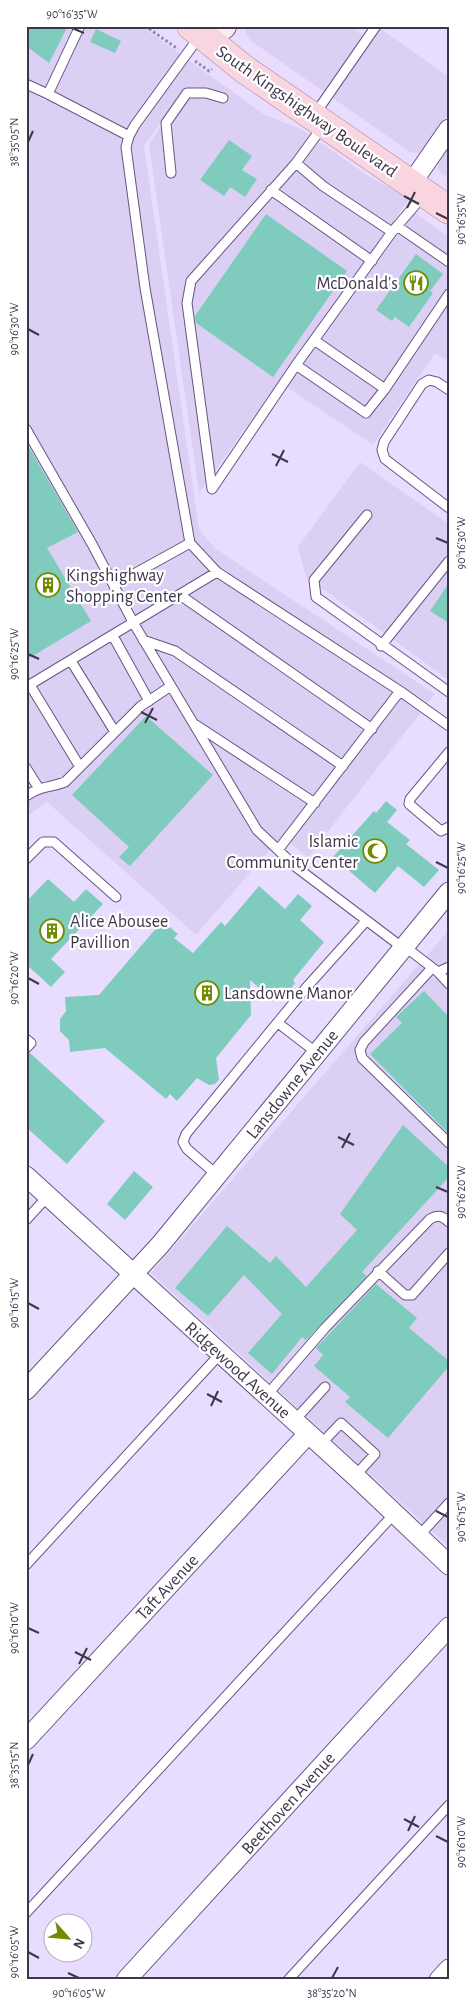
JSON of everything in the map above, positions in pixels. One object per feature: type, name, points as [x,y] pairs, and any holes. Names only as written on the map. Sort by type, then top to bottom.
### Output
[{"type":"main road","name":"South Kingshighway Boulevard","points":[[205,29],[244,69],[449,210]]},
{"type":"street","points":[[418,189],[449,129]]},
{"type":"street","name":"Lansdowne Avenue","points":[[26,1390],[160,1245],[449,892]]},
{"type":"street","name":"Ridgewood Avenue","points":[[26,1176],[355,1476],[449,1565]]},
{"type":"street","name":"Taft Avenue","points":[[26,1740],[314,1440]]},
{"type":"street","name":"Beethoven Avenue","points":[[126,1980],[449,1627]]},
{"type":"street","points":[[439,1980],[449,1969]]},
{"type":"lane","points":[[48,94],[80,26]]},
{"type":"lane","points":[[376,26],[319,120],[296,163],[191,281],[187,303],[212,489],[314,340],[394,229],[418,189]]},
{"type":"lane","points":[[205,29],[128,136],[127,160],[145,288],[190,544],[217,572],[400,691],[449,726]]},
{"type":"lane","points":[[26,84],[128,136]]},
{"type":"lane","points":[[171,173],[166,123],[187,93],[206,93],[223,98]]},
{"type":"lane","points":[[296,163],[323,186],[449,262]]},
{"type":"lane","points":[[272,190],[372,261]]},
{"type":"lane","points":[[296,366],[366,414],[449,294]]},
{"type":"lane","points":[[314,340],[385,389]]},
{"type":"lane","points":[[449,390],[437,382],[429,380],[422,384],[384,442],[382,450],[385,459],[449,508]]},
{"type":"lane","points":[[26,429],[143,640],[257,830],[296,868],[435,970],[449,984]]},
{"type":"lane","points":[[367,515],[314,580],[316,597],[381,646],[449,692]]},
{"type":"lane","points":[[114,585],[190,544]]},
{"type":"lane","points":[[381,646],[449,561]]},
{"type":"lane","points":[[80,767],[28,686],[134,624],[217,572]]},
{"type":"lane","points":[[180,595],[372,729]]},
{"type":"lane","points":[[113,636],[149,701]]},
{"type":"lane","points":[[143,640],[175,651],[343,766]]},
{"type":"lane","points":[[71,661],[115,732]]},
{"type":"lane","points":[[26,796],[38,787],[54,786],[64,782],[149,701],[171,686]]},
{"type":"lane","points":[[278,850],[400,691]]},
{"type":"lane","points":[[194,724],[315,803]]},
{"type":"lane","points":[[449,752],[410,799],[409,804],[441,831],[449,827]]},
{"type":"lane","points":[[26,768],[38,787]]},
{"type":"lane","points":[[26,859],[43,842],[54,842],[116,897]]},
{"type":"lane","points":[[217,1175],[187,1149],[183,1142],[186,1134],[366,921]]},
{"type":"lane","points":[[449,967],[435,970],[364,1042],[360,1050],[362,1058],[449,1143]]},
{"type":"lane","points":[[278,1023],[317,1053]]},
{"type":"lane","points":[[26,1039],[31,1043],[26,1048]]},
{"type":"lane","points":[[26,1220],[48,1196]]},
{"type":"lane","points":[[266,1396],[325,1328],[430,1219],[436,1215],[442,1216],[449,1222]]},
{"type":"lane","points":[[378,1271],[405,1295],[412,1296],[449,1253]]},
{"type":"lane","points":[[26,1566],[220,1354]]},
{"type":"lane","points":[[294,1422],[325,1387]]},
{"type":"lane","points":[[314,1440],[342,1423],[375,1454],[355,1476]]},
{"type":"lane","points":[[418,1537],[449,1503]]},
{"type":"lane","points":[[26,1913],[395,1513]]},
{"type":"lane","points":[[288,1980],[449,1805]]},
{"type":"path","points":[[145,26],[162,38]]},
{"type":"shaded area","points":[[26,26],[141,26],[265,115],[301,129],[371,178],[410,198],[199,493],[149,145],[188,83],[144,146],[199,530],[216,549],[435,694],[308,857],[281,837],[196,935],[47,802],[26,817]]},
{"type":"shaded area","points":[[246,26],[350,26],[363,35],[381,29],[449,77],[449,113],[424,149],[419,153],[410,152],[251,41],[245,33]]},
{"type":"shaded area","points":[[449,148],[449,180],[437,169],[438,163]]},
{"type":"shaded area","points":[[414,212],[449,237],[449,362],[435,353],[373,445],[287,387]]},
{"type":"shaded area","points":[[360,462],[449,524],[449,680],[306,577],[298,547]]},
{"type":"shaded area","points":[[449,930],[449,1547],[151,1273]]},
{"type":"building","points":[[26,26],[68,26],[49,63],[26,46]]},
{"type":"building","points":[[96,29],[121,41],[115,53],[90,42]]},
{"type":"building","points":[[229,140],[252,156],[242,170],[257,179],[245,197],[230,187],[224,196],[200,180]]},
{"type":"building","points":[[266,214],[347,271],[273,377],[196,323],[195,316]]},
{"type":"building","name":"McDonald's","points":[[416,254],[443,274],[430,291],[433,293],[409,327],[395,317],[392,321],[376,310]]},
{"type":"building","name":"Kingshighway Shopping Center","points":[[26,442],[78,532],[47,548],[91,621],[26,660]]},
{"type":"building","points":[[449,583],[449,623],[430,611]]},
{"type":"building","points":[[146,716],[213,775],[130,866],[119,857],[129,847],[72,795]]},
{"type":"building","points":[[386,801],[397,810],[387,822],[410,840],[406,844],[439,870],[424,887],[398,866],[375,893],[333,857],[374,811],[376,813]]},
{"type":"building","name":"Alice Abousee Pavillion","points":[[48,879],[74,902],[86,889],[103,904],[51,959],[65,972],[51,987],[26,964],[26,902]]},
{"type":"building","name":"Lansdowne Manor","points":[[259,886],[285,909],[298,894],[312,906],[300,920],[324,942],[293,980],[295,983],[289,991],[282,987],[272,999],[250,980],[251,1015],[216,1058],[219,1080],[215,1084],[209,1085],[197,1078],[177,1101],[170,1094],[166,1099],[105,1048],[70,1052],[69,1040],[60,1031],[60,1019],[66,1011],[65,997],[99,995],[159,925],[164,929],[167,925],[178,934],[174,938],[193,953],[221,922],[225,926]]},
{"type":"building","points":[[424,991],[449,1017],[449,1134],[370,1054],[402,1023],[396,1017]]},
{"type":"building","points":[[30,1053],[105,1121],[67,1164],[26,1127],[26,1054]]},
{"type":"building","points":[[403,1125],[449,1167],[449,1177],[362,1272],[367,1276],[306,1340],[302,1337],[272,1374],[248,1353],[282,1314],[244,1275],[208,1316],[175,1288],[227,1226],[270,1263],[276,1256],[306,1287],[357,1230],[340,1214]]},
{"type":"building","points":[[134,1171],[153,1187],[125,1220],[107,1204]]},
{"type":"building","points":[[376,1284],[417,1318],[409,1328],[449,1361],[449,1366],[388,1438],[345,1402],[350,1397],[314,1366],[323,1355],[316,1348]]},
{"type":"place","name":"McDonald's","points":[[416,283]]},
{"type":"place","name":"Kingshighway Shopping Center","points":[[48,585]]},
{"type":"place","name":"Islamic Community Center","points":[[375,851]]},
{"type":"place","name":"Alice Abousee Pavillion","points":[[52,931]]},
{"type":"place","name":"Lansdowne Manor","points":[[207,993]]}]
